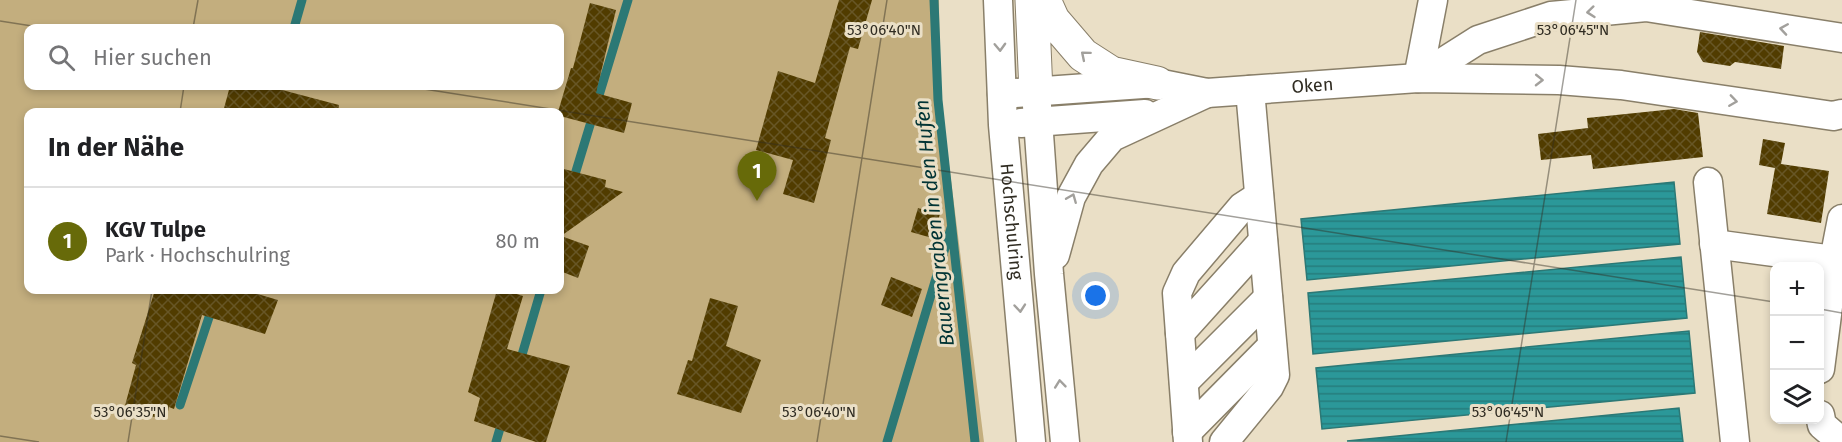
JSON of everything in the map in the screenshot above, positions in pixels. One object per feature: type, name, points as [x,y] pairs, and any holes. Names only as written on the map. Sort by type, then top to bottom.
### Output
[{"type":"highway","points":[[1032,0],[1037,107]]},
{"type":"highway","points":[[1044,0],[1053,20],[1083,55],[1111,74],[1161,97]]},
{"type":"street","name":"Hochschulring","points":[[998,0],[1003,124],[1031,442]]},
{"type":"street","points":[[1418,78],[1433,0]]},
{"type":"street","points":[[1418,78],[1478,40],[1551,16],[1646,7],[1842,38]]},
{"type":"street","name":"Oken","points":[[1003,124],[1037,107],[1418,78],[1558,80],[1621,85],[1833,116],[1842,114]]},
{"type":"street","points":[[1224,442],[1269,387],[1275,375],[1250,90]]},
{"type":"street","name":"Oken","points":[[1002,94],[1037,107]]},
{"type":"street","points":[[1049,274],[1071,197],[1089,164],[1112,137],[1161,97]]},
{"type":"street","name":"Hochschulring","points":[[1037,107],[1049,274],[1065,442]]},
{"type":"street","points":[[1708,182],[1735,442]]},
{"type":"street","points":[[1188,437],[1177,293],[1186,273],[1242,207],[1259,196]]},
{"type":"street","points":[[1824,338],[1842,219]]},
{"type":"street","points":[[1180,333],[1263,242]]},
{"type":"street","points":[[1714,244],[1834,260]]},
{"type":"street","points":[[1184,382],[1268,298]]},
{"type":"street","points":[[1188,437],[1272,346]]},
{"type":"street","points":[[1822,424],[1839,441]]},
{"type":"shaded area","points":[[0,0],[939,0],[940,93],[984,442],[0,442]]},
{"type":"water","points":[[1674,182],[1680,244],[1307,280],[1301,219]]},
{"type":"water","points":[[1681,257],[1687,318],[1313,354],[1308,293]]},
{"type":"water","points":[[1689,331],[1695,393],[1322,429],[1316,368]]},
{"type":"water","points":[[1679,408],[1683,442],[1347,441]]},
{"type":"building","points":[[839,0],[872,0],[858,49],[850,47],[825,138],[831,140],[814,203],[783,194],[793,160],[756,150],[778,71],[815,83]]},
{"type":"building","points":[[590,3],[616,10],[596,93],[632,103],[624,133],[564,117],[564,108],[559,108],[571,68],[573,68]]},
{"type":"building","points":[[1700,32],[1784,46],[1781,69],[1735,62],[1730,66],[1703,62],[1697,52]]},
{"type":"building","points":[[229,90],[282,90],[339,105],[339,108],[224,108]]},
{"type":"building","points":[[1674,109],[1698,113],[1703,157],[1593,169],[1591,155],[1541,160],[1538,134],[1588,128],[1587,118]]},
{"type":"building","points":[[1763,139],[1785,143],[1781,164],[1829,171],[1821,223],[1767,214],[1775,168],[1759,165]]},
{"type":"building","points":[[564,169],[606,180],[605,187],[623,192],[564,234]]},
{"type":"building","points":[[918,208],[940,214],[932,238],[911,232]]},
{"type":"building","points":[[564,237],[589,246],[578,278],[564,273]]},
{"type":"building","points":[[891,277],[922,289],[912,317],[881,305]]},
{"type":"building","points":[[154,294],[258,294],[278,300],[265,334],[202,315],[174,409],[169,407],[166,420],[150,416],[149,420],[123,413],[136,365],[132,363]]},
{"type":"building","points":[[496,294],[523,296],[507,349],[570,366],[546,442],[536,442],[474,421],[480,398],[468,392]]},
{"type":"building","points":[[710,298],[738,306],[726,346],[761,360],[741,413],[677,394],[688,360],[692,361]]},
{"type":"waterway","points":[[295,24],[302,0]]},
{"type":"waterway","points":[[573,181],[628,0]]},
{"type":"waterway","name":"Bauerngraben in den Hufen","points":[[934,0],[938,100],[975,442]]},
{"type":"waterway","points":[[271,108],[277,90]]},
{"type":"waterway","points":[[887,442],[951,228]]},
{"type":"waterway","points":[[180,405],[217,294]]},
{"type":"waterway","points":[[519,365],[540,294]]},
{"type":"waterway","points":[[496,442],[503,418]]},
{"type":"place","name":"KGV Tulpe","points":[[757,201]]}]
